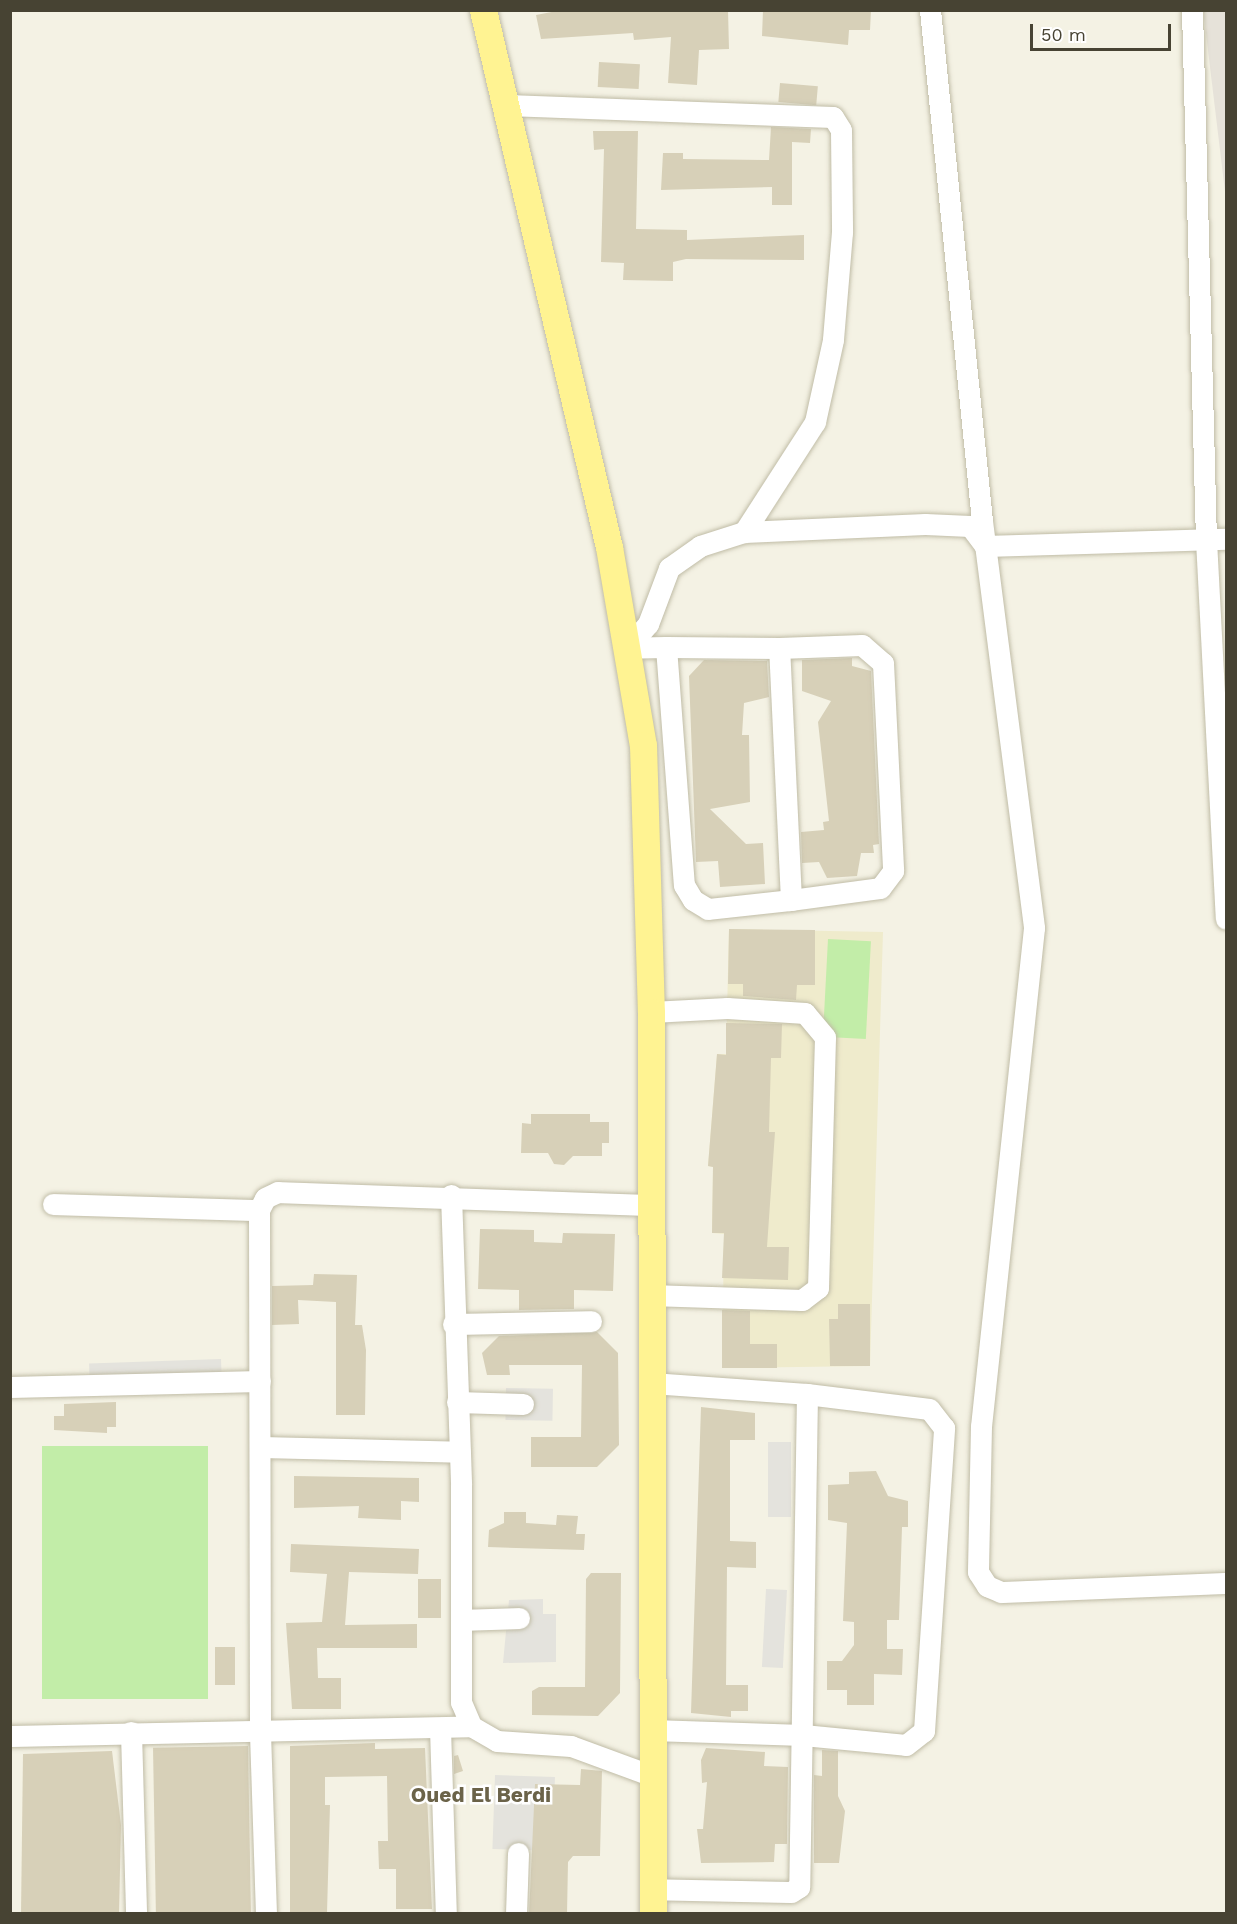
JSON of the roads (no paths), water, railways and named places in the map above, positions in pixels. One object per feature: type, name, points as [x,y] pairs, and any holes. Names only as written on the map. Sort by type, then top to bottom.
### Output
[{"type":"main road","points":[[483,10],[507,105],[627,648],[644,746],[651,1012],[652,1730],[650,1775],[653,1901]]},
{"type":"street","points":[[930,10],[985,546],[1034,928],[981,1426],[978,1572],[987,1586],[1001,1592],[1227,1583]]},
{"type":"street","points":[[1192,10],[1216,539],[1227,918]]},
{"type":"street","points":[[507,105],[833,117],[841,130],[843,232],[833,340],[815,422],[744,532]]},
{"type":"street","points":[[627,648],[648,624],[669,568],[700,546],[744,532],[970,526],[985,546]]},
{"type":"street","points":[[985,546],[1216,539]]},
{"type":"street","points":[[627,648],[666,647],[779,648],[862,645],[883,663],[893,871],[880,888],[708,909],[693,900],[684,885],[666,647]]},
{"type":"street","points":[[779,648],[791,900]]},
{"type":"street","points":[[651,1012],[727,1008],[804,1013],[825,1037],[818,1288],[802,1300],[651,1295]]},
{"type":"street","points":[[266,1914],[260,1730],[260,1210],[265,1197],[278,1192],[451,1195],[652,1204]]},
{"type":"street","points":[[451,1195],[453,1324],[460,1452],[461,1702],[471,1726]]},
{"type":"street","points":[[53,1204],[260,1210]]},
{"type":"street","points":[[453,1324],[591,1321]]},
{"type":"street","points":[[10,1387],[260,1381]]},
{"type":"street","points":[[651,1383],[807,1394],[929,1409],[944,1428],[924,1731],[906,1746],[802,1735],[652,1730]]},
{"type":"street","points":[[653,1901],[796,1891],[802,1735],[807,1394]]},
{"type":"street","points":[[458,1402],[523,1404]]},
{"type":"street","points":[[261,1448],[460,1452]]},
{"type":"street","points":[[462,1620],[519,1618]]},
{"type":"street","points":[[10,1736],[471,1726],[497,1741],[571,1746],[650,1775]]},
{"type":"street","points":[[440,1728],[446,1914]]},
{"type":"street","points":[[131,1732],[136,1914]]},
{"type":"street","points":[[516,1914],[518,1853]]},
{"type":"district","name":"Oued El Berdi","points":[[481,1795]]}]
